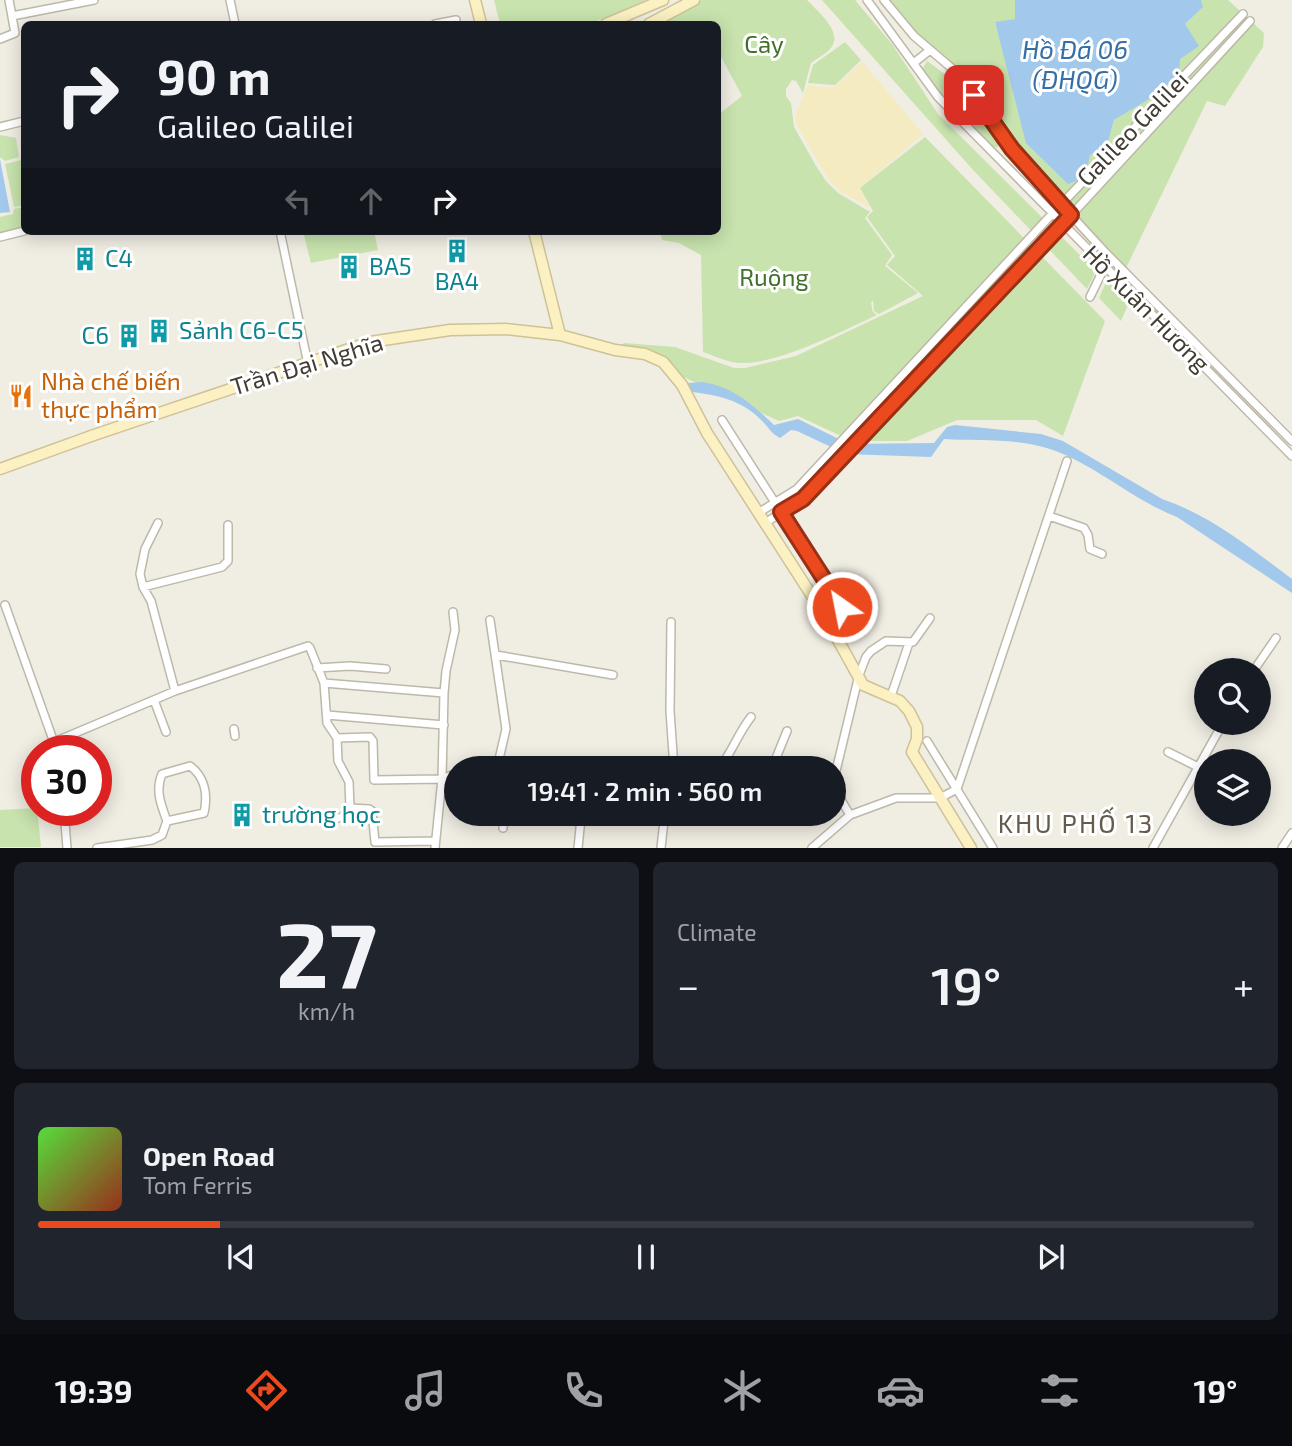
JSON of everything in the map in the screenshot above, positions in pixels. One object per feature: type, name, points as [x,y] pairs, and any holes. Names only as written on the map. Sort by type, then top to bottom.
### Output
[{"type":"street","points":[[0,39],[15,33],[9,0]]},
{"type":"street","points":[[12,16],[94,0]]},
{"type":"street","points":[[230,0],[234,21]]},
{"type":"street","points":[[475,0],[480,21]]},
{"type":"street","points":[[613,21],[663,0]]},
{"type":"street","points":[[655,21],[694,0]]},
{"type":"street","name":"Hồ Xuân Hương","points":[[867,0],[915,62],[938,97],[1292,456]]},
{"type":"street","name":"Hồ Xuân Hương","points":[[884,0],[914,36],[961,77],[1012,149],[1061,205],[1292,441]]},
{"type":"street","name":"Galileo Galilei","points":[[758,513],[797,489],[1052,214],[1243,14]]},
{"type":"street","points":[[451,21],[456,20]]},
{"type":"street","name":"Galileo Galilei","points":[[765,523],[803,499],[1250,22]]},
{"type":"street","points":[[915,62],[930,50]]},
{"type":"street","points":[[0,127],[21,122]]},
{"type":"street","points":[[999,161],[1012,149]]},
{"type":"street","points":[[0,237],[21,232]]},
{"type":"street","points":[[280,235],[308,363]]},
{"type":"street","points":[[535,235],[560,335]]},
{"type":"street","points":[[1090,297],[1105,266]]},
{"type":"street","name":"Trần Đại Nghĩa","points":[[0,469],[370,342],[450,330],[506,329],[560,335],[615,350],[645,354],[663,362],[682,384],[707,433],[823,613],[863,685],[900,701],[913,719],[917,727],[917,739],[912,752],[971,848]]},
{"type":"street","points":[[722,420],[842,607]]},
{"type":"street","points":[[812,848],[849,815],[896,798],[940,798],[957,789],[1067,461]]},
{"type":"street","points":[[803,482],[811,490]]},
{"type":"street","points":[[1049,516],[1084,528],[1088,534],[1090,549],[1102,554]]},
{"type":"street","points":[[158,523],[145,549],[140,574],[143,587],[151,601],[176,691]]},
{"type":"street","points":[[143,587],[222,567],[228,561],[228,525]]},
{"type":"street","points":[[5,605],[51,735]]},
{"type":"street","points":[[350,808],[372,811],[375,842],[435,844],[442,779],[444,693],[454,630],[453,612]]},
{"type":"street","points":[[840,756],[859,675],[871,650],[881,643],[894,640],[909,643],[916,640],[930,618]]},
{"type":"street","points":[[490,620],[506,729],[501,756]]},
{"type":"street","points":[[671,622],[670,711],[673,756]]},
{"type":"street","points":[[1262,658],[1276,638]]},
{"type":"street","points":[[891,696],[909,643]]},
{"type":"street","points":[[71,735],[176,691],[308,646],[324,683],[327,723],[337,738],[338,761],[349,782],[350,808],[342,817],[335,819]]},
{"type":"street","points":[[496,655],[613,675]]},
{"type":"street","points":[[317,668],[350,666],[386,669]]},
{"type":"street","points":[[324,683],[444,693]]},
{"type":"street","points":[[154,700],[166,732]]},
{"type":"street","points":[[327,715],[444,725]]},
{"type":"street","points":[[728,756],[741,729],[751,717]]},
{"type":"street","points":[[777,756],[787,731]]},
{"type":"street","points":[[337,738],[370,737],[373,741],[374,780],[442,779]]},
{"type":"street","points":[[927,741],[993,848]]},
{"type":"street","points":[[1168,752],[1194,765]]},
{"type":"street","points":[[97,848],[152,840],[162,835],[167,821],[158,791],[160,778],[162,774],[190,766],[199,772],[208,798],[204,813],[167,821]]},
{"type":"street","points":[[1153,848],[1194,774]]},
{"type":"street","points":[[846,810],[849,815]]},
{"type":"street","points":[[65,826],[67,848]]},
{"type":"street","points":[[578,848],[580,826]]},
{"type":"street","points":[[661,848],[663,826]]},
{"type":"street","points":[[1282,848],[1292,833]]},
{"type":"green space","points":[[494,0],[646,0],[596,21],[499,21]]},
{"type":"green space","name":"Cây","points":[[702,0],[807,0],[823,16],[832,29],[834,43],[811,63],[803,93],[796,81],[792,80],[786,89],[794,127],[826,181],[838,193],[870,212],[865,218],[892,255],[885,266],[918,293],[879,314],[874,311],[873,300],[873,312],[877,315],[809,346],[772,359],[739,363],[703,352],[701,255],[679,243],[662,240],[661,235],[721,235],[721,113],[742,96],[721,57],[721,21],[668,21]]},
{"type":"green space","points":[[822,0],[855,0],[892,44],[938,114],[1096,271],[1087,289],[974,171]]},
{"type":"green space","points":[[885,0],[1015,0],[1015,19],[995,23],[1012,80],[1090,155],[1106,149],[1114,120],[1156,95],[1179,59],[1185,24],[1203,7],[1201,0],[1228,0],[1264,33],[1263,47],[1225,106],[1207,101],[1126,268],[1061,200],[1012,143],[974,85],[921,43]]},
{"type":"green space","points":[[845,42],[861,60],[835,85],[808,83],[813,65]]},
{"type":"green space","points":[[927,61],[955,82],[974,104],[989,123],[998,147],[992,148],[941,97],[922,70]]},
{"type":"green space","points":[[0,135],[16,138],[19,157],[5,161],[0,157]]},
{"type":"green space","name":"Ruộng","points":[[925,137],[1105,321],[1063,436],[1036,420],[957,420],[907,441],[852,441],[798,416],[779,421],[677,374],[657,354],[618,348],[624,343],[675,347],[734,368],[745,368],[796,356],[923,296],[887,265],[895,256],[867,217],[873,211],[860,188]]},
{"type":"green space","points":[[21,160],[21,206],[14,207],[5,164]]},
{"type":"green space","points":[[21,208],[21,229],[0,234],[0,217],[13,214],[14,209]]},
{"type":"green space","points":[[304,235],[375,235],[378,250],[311,263]]},
{"type":"green space","points":[[1108,278],[1130,300],[1121,321],[1099,298]]},
{"type":"green space","points":[[21,809],[21,826],[39,826],[41,847],[0,847],[0,810]]},
{"type":"sand","points":[[862,62],[923,134],[859,189],[871,208],[841,192],[829,180],[797,125],[795,116],[808,85],[833,88]]},
{"type":"water","name":"Hồ Đá 06 (ĐHQG)","points":[[1015,0],[1201,0],[1203,7],[1185,24],[1199,46],[1180,59],[1179,74],[1156,95],[1114,120],[1106,149],[1090,155],[1085,178],[1068,184],[1026,143],[995,22],[1015,19]]},
{"type":"water","points":[[0,159],[10,212],[0,213]]},
{"type":"water","points":[[703,382],[724,388],[742,398],[774,425],[798,419],[849,444],[934,443],[947,427],[955,425],[1041,434],[1063,441],[1162,499],[1197,514],[1230,534],[1292,579],[1292,593],[1177,517],[1053,450],[1013,442],[944,439],[931,457],[846,454],[797,431],[791,430],[780,438],[745,407],[719,397],[692,392],[688,383]]},
{"type":"place","name":"BA4","points":[[457,251]]},
{"type":"place","name":"C4","points":[[85,259]]},
{"type":"place","name":"BA5","points":[[349,267]]},
{"type":"place","name":"Sảnh C6-C5","points":[[159,331]]},
{"type":"place","name":"C6","points":[[129,336]]},
{"type":"place","name":"Nhà chế biến thực phẩm","points":[[21,396]]},
{"type":"place","name":"trường học","points":[[242,815]]},
{"type":"district","name":"KHU PHỐ 13","points":[[1076,824]]},
{"type":"route","points":[[842,607],[781,512],[803,499],[1071,215],[1012,149],[974,95]]}]
